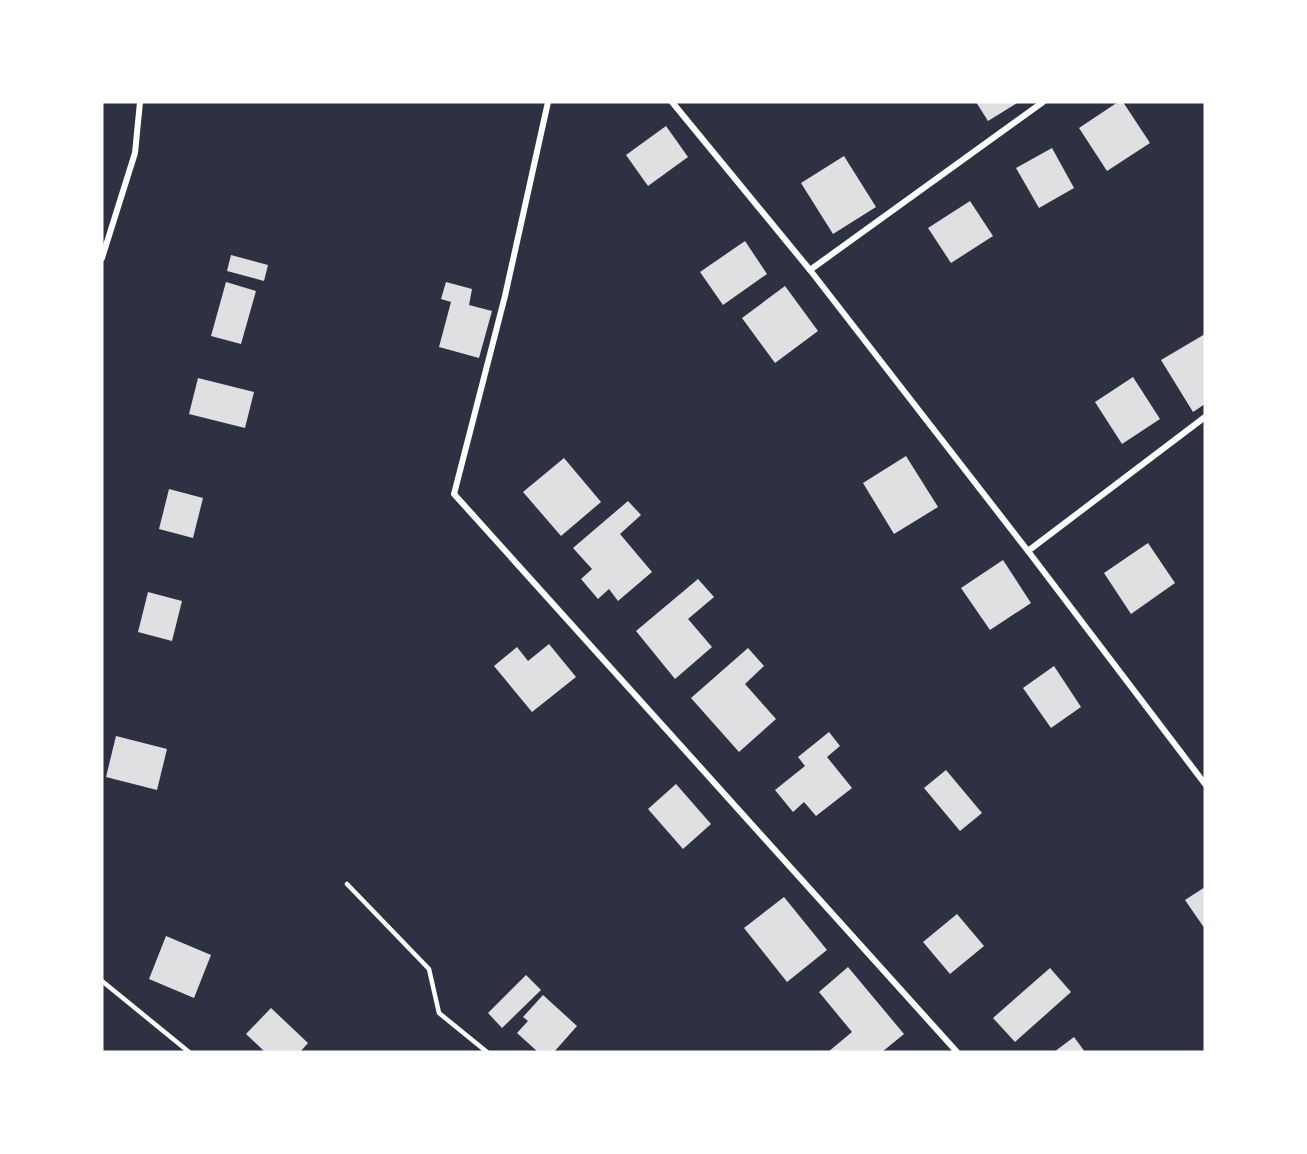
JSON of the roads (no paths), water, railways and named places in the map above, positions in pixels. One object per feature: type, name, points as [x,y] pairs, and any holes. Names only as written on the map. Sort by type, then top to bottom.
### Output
[{"type":"street","points":[[102,258],[135,153],[140,102]]},
{"type":"street","points":[[548,102],[504,296],[454,494],[957,1052]]},
{"type":"street","points":[[672,102],[810,270],[1028,550],[1205,784]]},
{"type":"street","points":[[810,270],[1042,102]]},
{"type":"street","points":[[1028,550],[1205,417]]},
{"type":"lane","points":[[347,884],[429,969],[439,1013],[487,1052]]},
{"type":"lane","points":[[102,981],[189,1052]]}]
